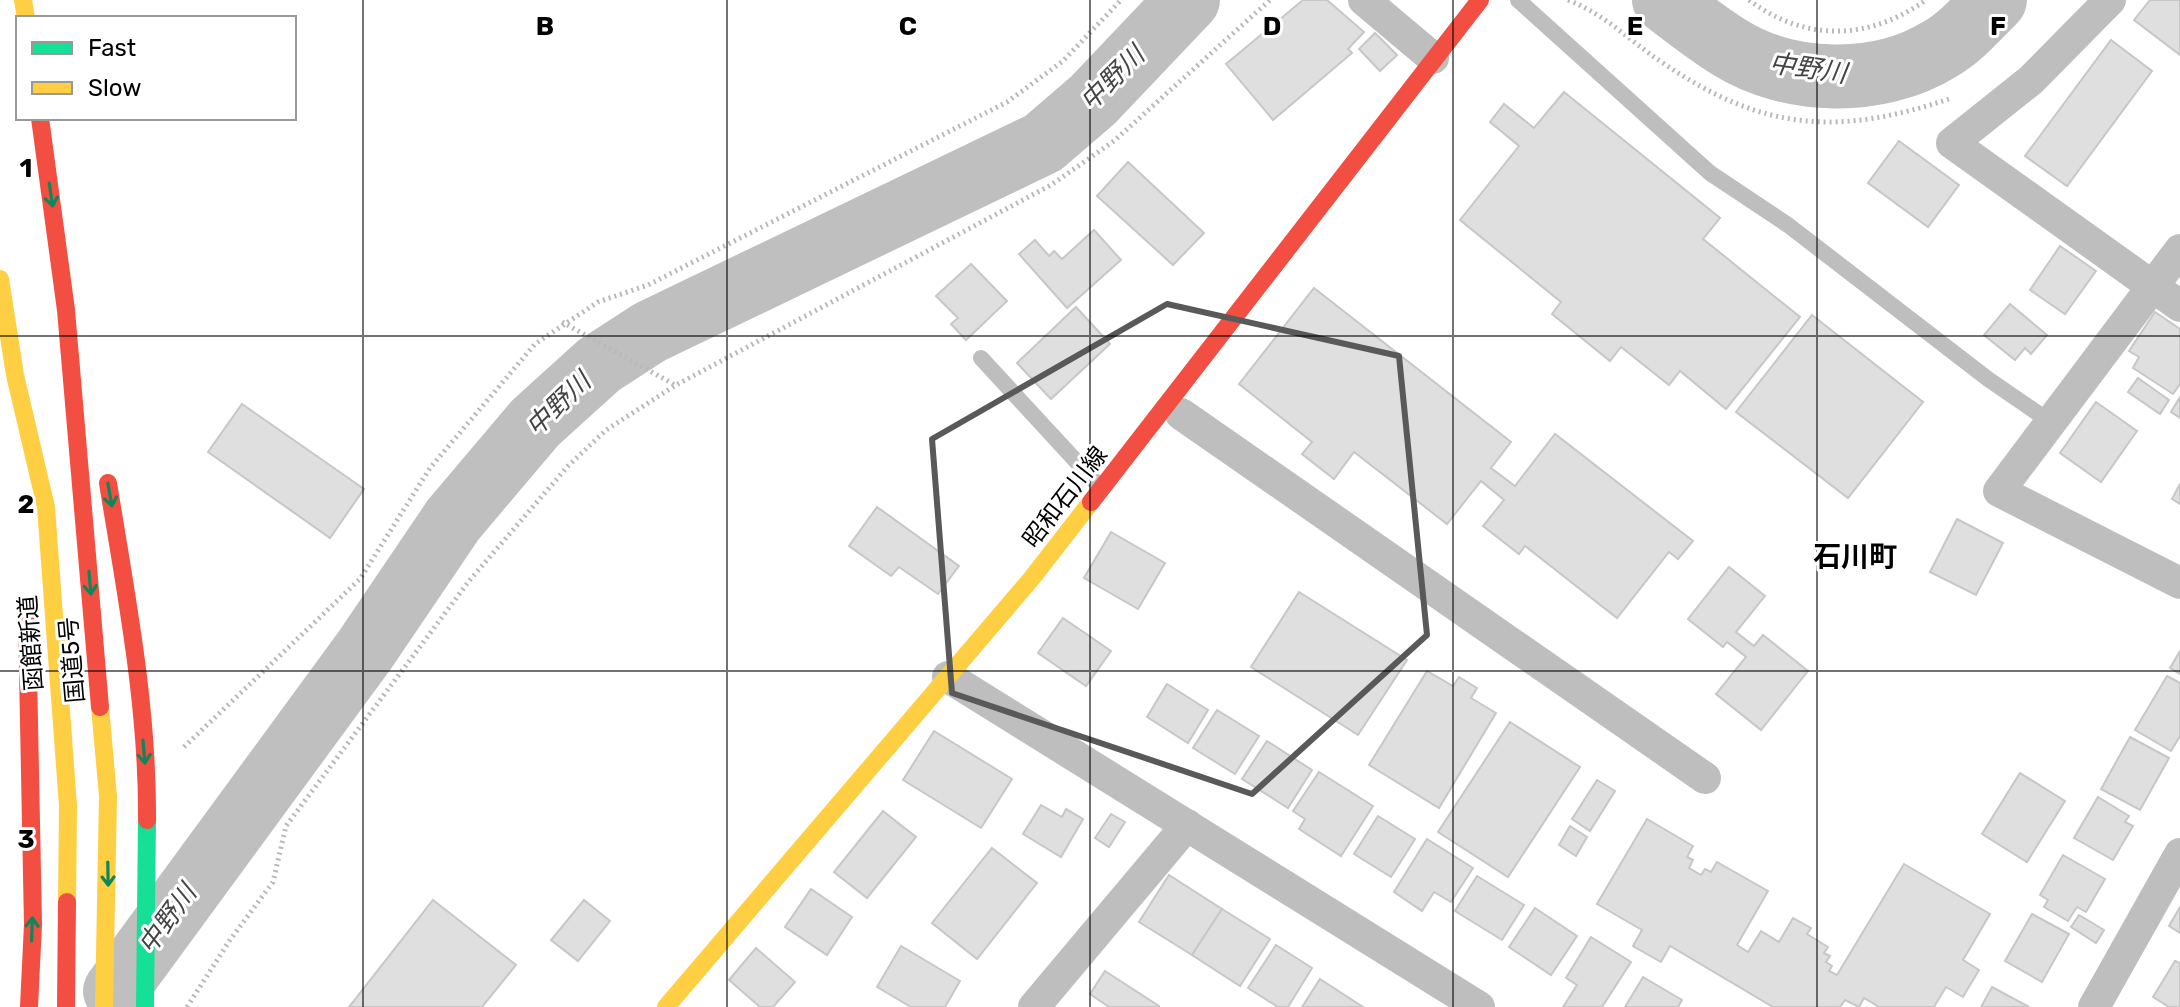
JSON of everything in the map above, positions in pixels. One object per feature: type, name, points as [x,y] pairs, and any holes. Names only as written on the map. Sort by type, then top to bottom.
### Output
[{"type":"main road","name":"昭和石川線","points":[[666,1007],[948,677],[1102,488],[1480,0]]},
{"type":"main road","points":[[40,120],[66,310],[93,413]]},
{"type":"main road","name":"函館新道","points":[[0,279],[15,375],[46,507],[68,806],[66,1007]]},
{"type":"main road","name":"国道5号","points":[[66,310],[108,796],[104,1007]]},
{"type":"main road","points":[[15,375],[21,487]]},
{"type":"main road","points":[[103,457],[140,704],[147,776],[145,1007]]},
{"type":"main road","points":[[26,599],[33,924],[29,1007]]},
{"type":"street","points":[[1364,0],[1433,58]]},
{"type":"street","points":[[2110,0],[2031,80],[1952,143],[2180,306]]},
{"type":"street","points":[[2180,250],[1999,491],[2180,583]]},
{"type":"street","points":[[1181,414],[1705,778]]},
{"type":"street","points":[[948,677],[1479,1007]]},
{"type":"street","points":[[1036,1006],[1187,825]]},
{"type":"street","points":[[2094,1007],[2180,854]]},
{"type":"lane","points":[[1518,0],[1710,173],[1788,225],[1988,379],[2052,423]]},
{"type":"lane","points":[[981,358],[1102,488]]},
{"type":"path","points":[[178,753],[360,579],[430,468],[535,344],[562,322],[598,302],[648,285],[1007,102],[1063,61],[1121,0]]},
{"type":"path","points":[[187,1007],[273,882],[286,826],[469,581],[568,466],[606,430],[676,385],[1051,185],[1114,141],[1270,0]]},
{"type":"path","points":[[1568,0],[1599,12],[1644,50],[1713,92],[1782,118],[1813,122],[1866,122],[1897,116],[1964,92]]},
{"type":"path","points":[[1749,0],[1783,22],[1802,29],[1824,31],[1887,22],[1926,0]]},
{"type":"path","points":[[562,322],[676,385]]},
{"type":"highlighted area","points":[[1167,304],[1399,356],[1427,635],[1252,794],[952,693],[932,439]]},
{"type":"building","points":[[1303,0],[1327,0],[1364,32],[1348,49],[1352,53],[1273,120],[1226,64]]},
{"type":"building","points":[[2150,0],[2180,0],[2180,55],[2134,20]]},
{"type":"building","points":[[1375,33],[1397,55],[1380,71],[1359,49]]},
{"type":"building","points":[[2111,40],[2152,71],[2067,186],[2025,156]]},
{"type":"building","points":[[1564,92],[1720,218],[1703,239],[1800,317],[1726,409],[1680,371],[1669,385],[1621,347],[1610,361],[1552,314],[1561,302],[1460,220],[1519,146],[1490,122],[1504,104],[1534,128]]},
{"type":"building","points":[[1899,141],[1959,185],[1928,227],[1868,183]]},
{"type":"building","points":[[1128,162],[1204,233],[1173,265],[1097,196]]},
{"type":"building","points":[[1094,230],[1121,260],[1067,308],[1019,254],[1035,240],[1049,256],[1054,251],[1062,259]]},
{"type":"building","points":[[2060,246],[2096,271],[2065,314],[2030,290]]},
{"type":"building","points":[[971,264],[1007,301],[966,340],[951,324],[958,318],[936,296]]},
{"type":"building","points":[[1314,288],[1511,442],[1491,468],[1515,486],[1555,434],[1693,541],[1678,559],[1669,552],[1617,618],[1525,546],[1519,554],[1483,526],[1504,500],[1481,481],[1447,524],[1354,452],[1334,479],[1302,454],[1312,442],[1239,384]]},
{"type":"building","points":[[2010,304],[2047,335],[2031,354],[2025,348],[2015,360],[1984,335]]},
{"type":"building","points":[[1076,307],[1110,344],[1051,399],[1017,363]]},
{"type":"building","points":[[2155,312],[2180,329],[2180,384],[2173,394],[2133,368],[2139,357],[2129,351]]},
{"type":"building","points":[[1812,315],[1923,402],[1848,498],[1736,412]]},
{"type":"building","points":[[2138,378],[2169,400],[2160,414],[2128,392]]},
{"type":"building","points":[[2180,397],[2180,418],[2171,412]]},
{"type":"building","points":[[2096,402],[2137,431],[2101,482],[2060,453]]},
{"type":"building","points":[[242,404],[364,489],[330,538],[208,452]]},
{"type":"building","points":[[2180,484],[2180,504],[2172,499]]},
{"type":"building","points":[[877,507],[959,566],[938,594],[899,567],[891,576],[849,546]]},
{"type":"building","points":[[1957,519],[2003,543],[1976,595],[1930,572]]},
{"type":"building","points":[[1111,532],[1165,563],[1138,609],[1084,578]]},
{"type":"building","points":[[1729,567],[1765,596],[1736,632],[1754,646],[1763,635],[1808,671],[1761,730],[1716,694],[1746,657],[1727,642],[1723,647],[1688,619]]},
{"type":"building","points":[[1299,592],[1407,660],[1358,735],[1251,667]]},
{"type":"building","points":[[1063,618],[1111,651],[1086,686],[1038,653]]},
{"type":"building","points":[[2180,651],[2180,674],[2170,668]]},
{"type":"building","points":[[1427,671],[1453,686],[1459,677],[1477,688],[1471,698],[1496,713],[1439,808],[1369,765]]},
{"type":"building","points":[[2167,676],[2180,683],[2180,736],[2171,751],[2135,730]]},
{"type":"building","points":[[1167,684],[1208,710],[1188,743],[1147,717]]},
{"type":"building","points":[[1217,710],[1259,736],[1235,774],[1193,748]]},
{"type":"building","points":[[1510,722],[1580,767],[1508,877],[1438,832]]},
{"type":"building","points":[[934,731],[1012,779],[981,828],[903,780]]},
{"type":"building","points":[[2130,737],[2169,758],[2140,810],[2101,789]]},
{"type":"building","points":[[1267,741],[1312,770],[1288,808],[1242,779]]},
{"type":"building","points":[[1319,772],[1373,806],[1341,856],[1299,829],[1305,819],[1293,811]]},
{"type":"building","points":[[2020,773],[2065,801],[2027,862],[1982,834]]},
{"type":"building","points":[[1597,780],[1615,791],[1590,831],[1572,819]]},
{"type":"building","points":[[2098,797],[2129,816],[2125,822],[2133,826],[2113,860],[2074,838]]},
{"type":"building","points":[[1041,805],[1062,817],[1066,809],[1083,819],[1061,857],[1023,834]]},
{"type":"building","points":[[883,811],[916,837],[867,898],[834,872]]},
{"type":"building","points":[[1111,814],[1125,822],[1109,847],[1095,838]]},
{"type":"building","points":[[1378,816],[1415,839],[1391,877],[1354,854]]},
{"type":"building","points":[[1647,819],[1693,846],[1687,857],[1693,860],[1689,868],[1701,875],[1705,869],[1711,872],[1717,862],[1768,891],[1737,945],[1748,952],[1761,931],[1779,942],[1793,918],[1811,928],[1807,934],[1828,947],[1824,953],[1830,956],[1826,962],[1832,966],[1829,971],[1837,975],[1904,864],[1990,914],[1963,960],[1979,970],[1963,997],[1946,987],[1934,1007],[1879,1007],[1864,998],[1859,1007],[1845,1000],[1840,1007],[1773,1007],[1670,946],[1661,962],[1633,946],[1642,930],[1597,904]]},
{"type":"building","points":[[1570,826],[1587,837],[1576,856],[1559,845]]},
{"type":"building","points":[[1427,839],[1473,868],[1451,902],[1434,892],[1422,911],[1394,892]]},
{"type":"building","points":[[992,848],[1037,883],[977,959],[932,923]]},
{"type":"building","points":[[2063,855],[2105,879],[2086,912],[2077,907],[2068,921],[2044,907],[2048,900],[2040,895]]},
{"type":"building","points":[[1169,875],[1222,909],[1192,955],[1139,922]]},
{"type":"building","points":[[1477,876],[1524,905],[1502,940],[1455,911]]},
{"type":"building","points":[[811,889],[852,917],[827,955],[785,927]]},
{"type":"building","points":[[433,900],[516,965],[482,1007],[349,1007]]},
{"type":"building","points":[[584,900],[610,921],[578,961],[551,940]]},
{"type":"building","points":[[2180,907],[2180,933],[2169,926]]},
{"type":"building","points":[[1535,908],[1577,936],[1551,975],[1509,947]]},
{"type":"building","points":[[1222,909],[1270,939],[1240,986],[1192,955]]},
{"type":"building","points":[[2032,914],[2069,934],[2042,982],[2005,961]]},
{"type":"building","points":[[2079,915],[2104,930],[2096,943],[2071,927]]},
{"type":"building","points":[[1591,937],[1631,962],[1602,1007],[1563,1007],[1577,985],[1566,978]]},
{"type":"building","points":[[1276,945],[1312,968],[1288,1007],[1278,1007],[1248,988]]},
{"type":"building","points":[[901,946],[960,981],[945,1007],[911,1007],[877,987]]},
{"type":"building","points":[[756,948],[795,982],[773,1007],[760,1007],[729,980]]},
{"type":"building","points":[[2175,961],[2180,963],[2180,1007],[2169,1007],[2153,997]]},
{"type":"building","points":[[1105,971],[1159,1007],[1109,1007],[1090,994]]},
{"type":"building","points":[[1643,977],[1682,1000],[1678,1007],[1625,1007]]},
{"type":"building","points":[[1320,979],[1363,1007],[1302,1007]]},
{"type":"building","points":[[1992,987],[2029,1007],[1981,1007]]},
{"type":"waterway","name":"中野川","points":[[115,991],[365,650],[453,520],[535,423],[599,365],[650,332],[1043,143],[1093,100],[1188,0]]},
{"type":"waterway","name":"中野川","points":[[1664,0],[1720,42],[1753,60],[1779,69],[1834,76],[1890,70],[1916,61],[1955,39],[1995,0]]},
{"type":"traffic: fast","points":[[145,1007],[147,820]]},
{"type":"traffic: slow","points":[[23,0],[26,16]]},
{"type":"traffic: slow","points":[[0,279],[15,375],[46,507],[68,806],[67,902]]},
{"type":"traffic: slow","points":[[666,1007],[1032,578],[1091,502]]},
{"type":"traffic: slow","points":[[100,707],[108,796],[104,1007]]},
{"type":"traffic: jam","points":[[1091,502],[1480,0]]},
{"type":"traffic: jam","points":[[40,120],[66,310],[100,707]]},
{"type":"traffic: jam","points":[[108,483],[140,693],[147,820]]},
{"type":"traffic: jam","points":[[27,621],[33,924],[29,1007]]},
{"type":"traffic: jam","points":[[66,1007],[67,902]]},
{"type":"district","name":"石川町","points":[[1855,556]]}]
